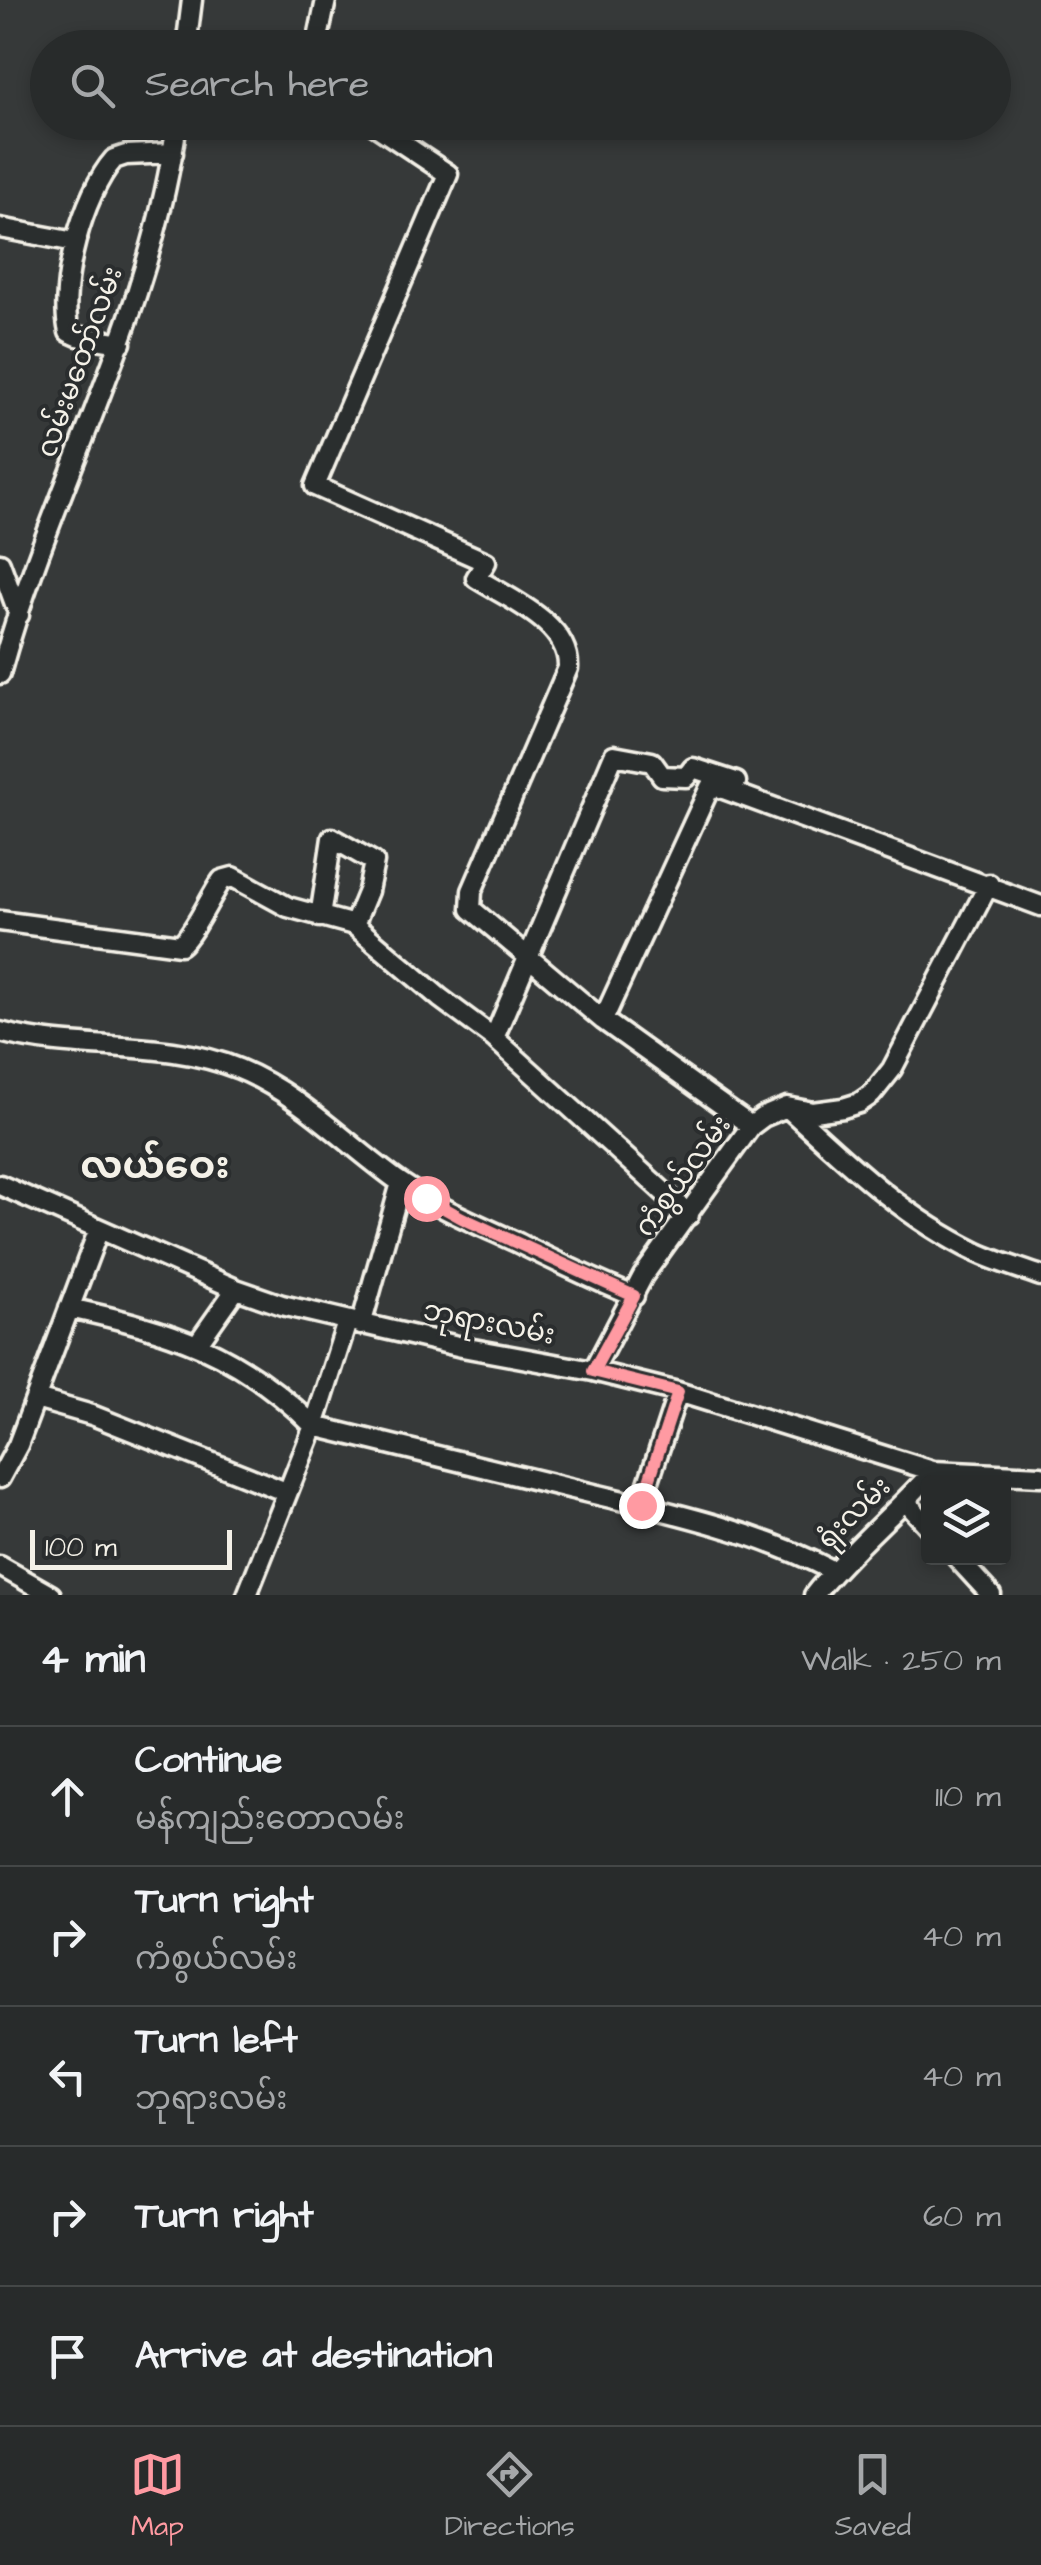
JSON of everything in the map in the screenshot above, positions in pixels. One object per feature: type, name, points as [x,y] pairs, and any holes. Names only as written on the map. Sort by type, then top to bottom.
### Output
[{"type":"street","points":[[188,30],[192,0]]},
{"type":"street","points":[[320,30],[326,0]]},
{"type":"street","name":"လမ်းမတော်လမ်း","points":[[0,674],[60,497],[121,343],[169,180],[174,140]]},
{"type":"street","points":[[397,140],[448,174],[315,486],[486,562],[476,578],[550,626],[562,640],[568,668],[470,900],[472,909],[603,1020],[750,1126]]},
{"type":"street","points":[[121,343],[69,332],[75,242],[87,209],[114,159],[173,153]]},
{"type":"street","points":[[0,228],[75,242]]},
{"type":"street","points":[[0,563],[19,614]]},
{"type":"street","points":[[494,1038],[614,755],[652,762],[662,776],[686,777],[693,768],[774,796]]},
{"type":"street","points":[[603,1020],[710,788],[721,788],[1041,906]]},
{"type":"street","points":[[320,917],[332,838],[374,862],[368,892],[354,925]]},
{"type":"street","points":[[0,920],[180,945],[187,940],[205,903],[222,880],[233,877],[288,907],[354,925],[494,1038],[690,1215]]},
{"type":"street","points":[[788,1106],[813,1112],[830,1110],[859,1103],[872,1094],[892,1069],[989,884]]},
{"type":"street","points":[[0,1032],[56,1043],[117,1044],[186,1052],[242,1070],[298,1105],[401,1183],[462,1218],[634,1296]]},
{"type":"street","points":[[788,1106],[864,1178],[917,1218],[979,1254],[1041,1276]]},
{"type":"street","name":"ကံစွယ်လမ်း","points":[[593,1371],[644,1276],[750,1126],[788,1106]]},
{"type":"street","points":[[247,1595],[354,1323],[401,1183]]},
{"type":"street","name":"ဘုရားလမ်း","points":[[0,1184],[282,1306],[678,1392],[933,1471],[1041,1476]]},
{"type":"street","points":[[0,1478],[36,1399],[99,1229]]},
{"type":"street","points":[[198,1343],[236,1289]]},
{"type":"street","points":[[69,1308],[163,1330],[198,1343],[286,1398],[314,1426],[641,1505],[761,1540],[833,1571]]},
{"type":"street","points":[[641,1505],[678,1392]]},
{"type":"street","points":[[36,1399],[92,1415],[286,1492]]},
{"type":"street","name":"ရုံးလမ်း","points":[[814,1595],[933,1471]]},
{"type":"street","points":[[906,1502],[921,1518]]},
{"type":"street","points":[[963,1565],[991,1595]]},
{"type":"street","points":[[0,1566],[51,1595]]},
{"type":"district","name":"လယ်ဝေး","points":[[155,1167]]},
{"type":"route","points":[[426,1198],[634,1296],[593,1371],[678,1392],[641,1505]]}]
